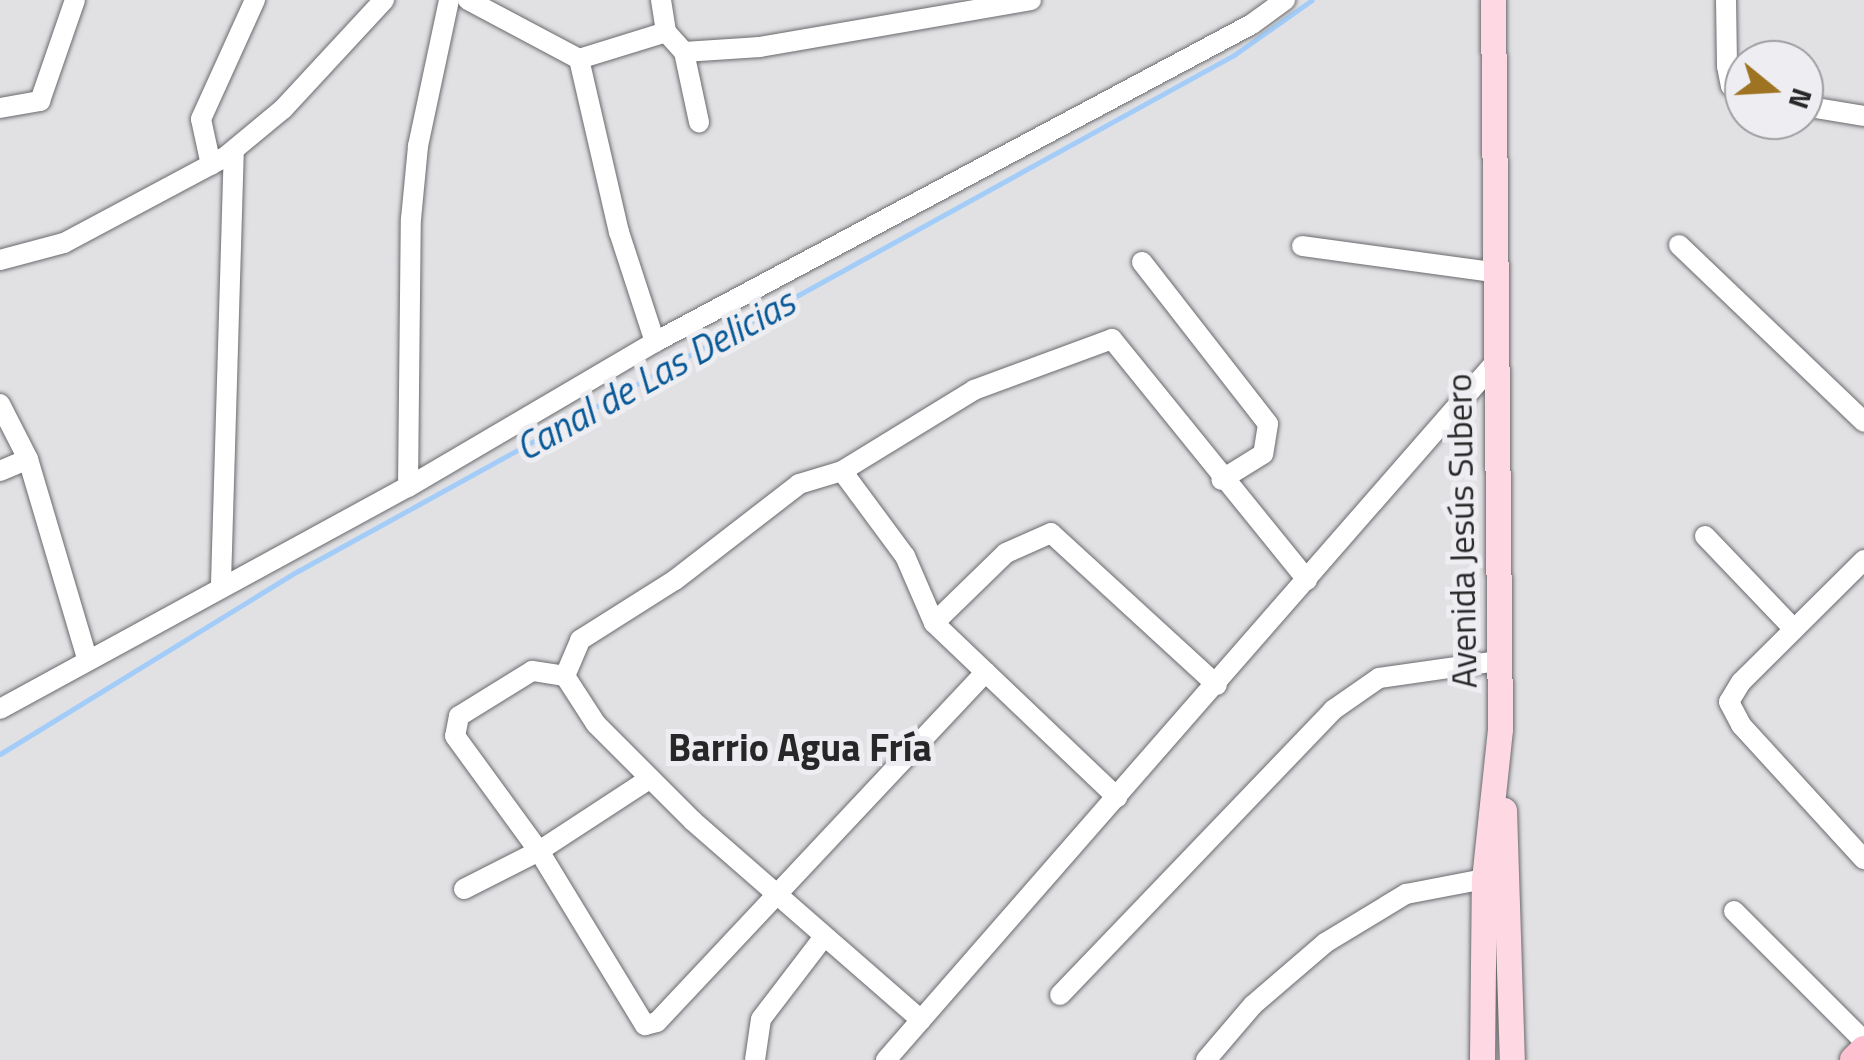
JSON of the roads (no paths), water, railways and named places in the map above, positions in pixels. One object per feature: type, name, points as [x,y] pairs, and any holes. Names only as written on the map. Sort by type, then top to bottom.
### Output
[{"type":"highway","points":[[1854,1060],[1864,1050]]},
{"type":"main road","name":"Avenida Jesús Subero","points":[[1482,1060],[1484,880],[1500,729],[1492,366],[1493,0]]},
{"type":"main road","points":[[1500,729],[1512,1060]]},
{"type":"street","points":[[0,108],[40,100],[76,0]]},
{"type":"street","points":[[211,165],[201,119],[256,0]]},
{"type":"street","points":[[408,486],[411,218],[418,146],[449,0]]},
{"type":"street","points":[[468,0],[580,59],[666,32]]},
{"type":"street","points":[[661,0],[666,32],[684,52],[699,122]]},
{"type":"street","points":[[684,52],[776,45],[1031,0]]},
{"type":"street","points":[[0,709],[221,582],[408,486],[655,342],[1252,24],[1285,0]]},
{"type":"street","points":[[1726,0],[1727,40]]},
{"type":"street","points":[[0,260],[64,243],[234,150],[283,109],[371,2]]},
{"type":"street","points":[[580,59],[619,232],[655,342]]},
{"type":"street","points":[[1824,109],[1864,116]]},
{"type":"street","points":[[221,582],[234,150]]},
{"type":"street","points":[[1679,245],[1864,422]]},
{"type":"street","points":[[1302,246],[1492,272]]},
{"type":"street","points":[[1142,262],[1268,424],[1263,454],[1221,480]]},
{"type":"street","points":[[564,676],[580,640],[675,580],[800,484],[842,471],[974,390],[1112,339],[1127,349],[1221,480],[1307,580]]},
{"type":"street","points":[[886,1060],[1492,366]]},
{"type":"street","points":[[0,404],[28,459],[88,658]]},
{"type":"street","points":[[0,471],[28,459]]},
{"type":"street","points":[[842,471],[904,556],[934,623],[1116,798]]},
{"type":"street","points":[[934,623],[1006,552],[1051,533],[1217,685]]},
{"type":"street","points":[[1705,536],[1794,630]]},
{"type":"street","points":[[1864,560],[1729,702],[1741,725],[1864,859]]},
{"type":"street","points":[[1060,995],[1334,710],[1379,678],[1498,661]]},
{"type":"street","points":[[921,1020],[823,938],[774,893],[649,779],[596,724],[564,676],[532,671],[453,725],[539,851],[644,1026],[657,1022],[774,893],[986,672]]},
{"type":"street","points":[[464,889],[539,851],[649,779]]},
{"type":"street","points":[[1206,1060],[1253,1005],[1324,944],[1406,894],[1484,880]]},
{"type":"street","points":[[1734,911],[1864,1041]]},
{"type":"street","points":[[754,1060],[761,1018],[823,938]]},
{"type":"waterway","name":"Canal de Las Delicias","points":[[0,754],[298,571],[1234,55],[1312,0]]},
{"type":"district","name":"Barrio Agua Fría","points":[[800,748]]}]
